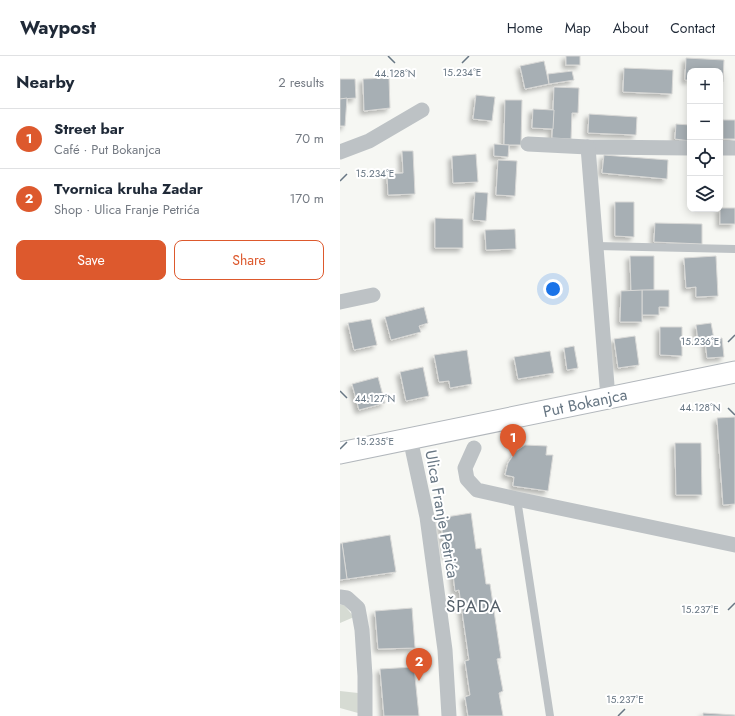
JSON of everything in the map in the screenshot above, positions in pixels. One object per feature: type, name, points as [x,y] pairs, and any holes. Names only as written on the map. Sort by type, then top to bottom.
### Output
[{"type":"main road","name":"Put Bokanjca","points":[[340,453],[735,372]]},
{"type":"street","points":[[340,152],[369,141],[422,110]]},
{"type":"street","points":[[528,144],[588,147],[687,148]]},
{"type":"street","points":[[588,147],[608,398]]},
{"type":"street","points":[[723,148],[735,148]]},
{"type":"street","points":[[340,302],[373,295]]},
{"type":"street","name":"Ulica Franje Petrića","points":[[410,438],[428,517],[445,650],[449,716]]},
{"type":"street","points":[[474,448],[465,468],[467,479],[477,490],[735,545]]},
{"type":"street","points":[[340,597],[347,598],[358,608],[362,630],[365,676],[365,716]]},
{"type":"lane","points":[[596,246],[735,249]]},
{"type":"lane","points":[[517,499],[550,716]]},
{"type":"shaded area","points":[[340,605],[344,605],[354,617],[340,623]]},
{"type":"shaded area","points":[[340,691],[358,693],[358,713],[340,708]]},
{"type":"building","points":[[566,56],[580,56],[580,65],[566,65]]},
{"type":"building","points":[[686,58],[724,60],[723,82],[723,68],[687,68],[687,80],[685,80]]},
{"type":"building","points":[[544,61],[549,84],[525,89],[520,66]]},
{"type":"building","points":[[624,68],[673,70],[672,94],[623,92]]},
{"type":"building","points":[[572,71],[574,80],[549,84],[548,74]]},
{"type":"building","points":[[389,78],[390,108],[364,111],[363,79]]},
{"type":"building","points":[[340,79],[355,79],[356,98],[340,99]]},
{"type":"building","points":[[554,87],[579,88],[578,113],[572,113],[571,139],[552,138]]},
{"type":"building","points":[[476,95],[495,97],[492,121],[473,119]]},
{"type":"building","points":[[347,98],[345,126],[340,126],[340,99]]},
{"type":"building","points":[[505,100],[522,100],[521,145],[504,145]]},
{"type":"building","points":[[533,109],[554,110],[553,129],[532,128]]},
{"type":"building","points":[[589,114],[637,117],[636,135],[588,133]]},
{"type":"building","points":[[723,120],[735,120],[735,139],[723,139]]},
{"type":"building","points":[[676,124],[687,125],[687,141],[675,139]]},
{"type":"building","points":[[494,144],[509,145],[508,157],[494,156]]},
{"type":"building","points":[[402,151],[413,151],[415,194],[388,195],[387,174],[403,173]]},
{"type":"building","points":[[476,154],[478,182],[453,183],[452,156]]},
{"type":"building","points":[[604,155],[668,160],[667,179],[602,173]]},
{"type":"building","points":[[498,160],[517,161],[515,196],[496,195]]},
{"type":"building","points":[[475,192],[488,193],[486,221],[473,220]]},
{"type":"building","points":[[615,202],[634,202],[634,237],[615,236]]},
{"type":"building","points":[[723,208],[735,208],[735,224],[720,224],[720,212],[723,212]]},
{"type":"building","points":[[435,218],[463,219],[463,248],[435,248]]},
{"type":"building","points":[[655,223],[702,224],[702,244],[654,242]]},
{"type":"building","points":[[515,229],[516,249],[486,250],[485,230]]},
{"type":"building","points":[[630,256],[654,256],[654,290],[631,291]]},
{"type":"building","points":[[716,256],[718,296],[696,297],[696,287],[686,288],[684,258]]},
{"type":"building","points":[[642,290],[669,290],[669,307],[659,307],[659,315],[642,315]]},
{"type":"building","points":[[642,290],[642,322],[620,322],[621,291]]},
{"type":"building","points":[[424,307],[428,323],[419,326],[421,332],[391,340],[385,317]]},
{"type":"building","points":[[371,319],[377,345],[354,350],[348,323]]},
{"type":"building","points":[[711,323],[714,339],[698,341],[696,325]]},
{"type":"building","points":[[660,327],[682,327],[682,356],[660,355]]},
{"type":"building","points":[[635,336],[639,365],[618,368],[614,339]]},
{"type":"building","points":[[722,338],[724,357],[707,358],[705,340]]},
{"type":"building","points":[[574,346],[578,368],[567,370],[564,348]]},
{"type":"building","points":[[467,350],[472,384],[450,388],[449,381],[439,382],[434,355]]},
{"type":"building","points":[[550,351],[554,373],[518,379],[514,357]]},
{"type":"building","points":[[423,367],[429,396],[406,401],[400,372]]},
{"type":"building","points":[[378,377],[385,403],[359,410],[352,384]]},
{"type":"building","points":[[735,417],[735,504],[723,505],[717,418]]},
{"type":"building","points":[[675,443],[701,443],[702,495],[676,495]]},
{"type":"building","points":[[525,445],[547,446],[546,455],[553,455],[548,491],[513,486],[514,477],[505,475],[508,463],[516,451]]},
{"type":"building","points":[[471,513],[476,549],[481,548],[486,584],[490,584],[501,658],[497,659],[503,691],[499,693],[503,716],[468,716],[465,697],[470,695],[465,661],[469,660],[459,590],[455,591],[451,555],[446,556],[440,518]]},
{"type":"building","points":[[390,535],[396,572],[347,579],[342,543]]},
{"type":"building","points":[[342,543],[347,579],[340,580],[340,544]]},
{"type":"building","points":[[412,608],[415,648],[378,649],[375,611]]},
{"type":"building","points":[[414,667],[419,716],[384,716],[380,669]]},
{"type":"building","points":[[703,713],[735,715],[735,716],[703,716]]},
{"type":"place","name":"Street bar","points":[[513,457]]},
{"type":"place","name":"Tvornica kruha Zadar","points":[[419,681]]},
{"type":"district","name":"ŠPADA","points":[[474,606]]}]
